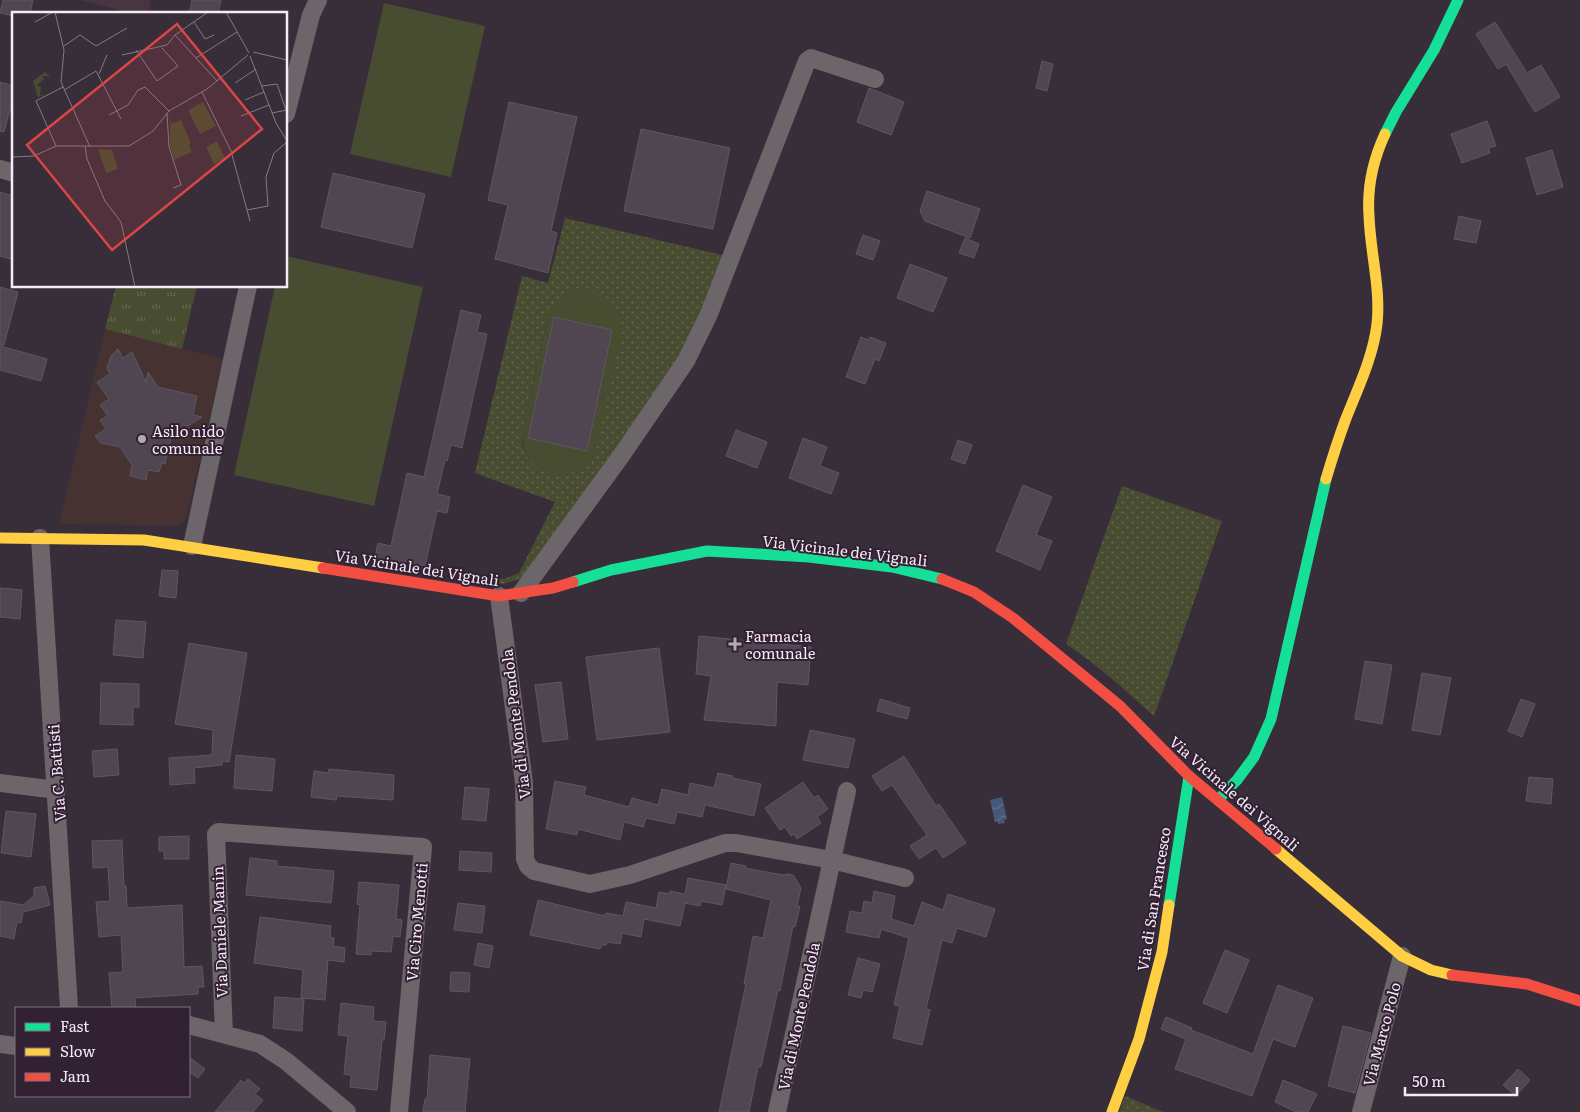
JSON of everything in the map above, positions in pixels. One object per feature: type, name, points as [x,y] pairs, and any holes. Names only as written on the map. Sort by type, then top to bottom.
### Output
[{"type":"street","points":[[288,106],[311,15],[318,0]]},
{"type":"street","points":[[1218,800],[1238,779],[1254,756],[1272,716],[1310,545],[1334,453],[1372,350],[1377,324],[1377,293],[1369,217],[1370,180],[1382,137],[1398,106],[1434,49],[1458,0]]},
{"type":"street","points":[[521,593],[621,456],[686,361],[712,305],[807,60],[811,58],[875,79]]},
{"type":"street","points":[[192,546],[248,288]]},
{"type":"street","name":"Via Vicinale dei Vignali","points":[[0,538],[144,540],[192,546],[499,596],[553,588],[611,570],[707,551],[809,557],[892,567],[936,576],[974,592],[1013,618],[1120,706],[1189,776],[1402,956],[1430,970],[1454,975],[1527,984],[1580,1002]]},
{"type":"street","name":"Via C. Battisti","points":[[40,538],[69,1007]]},
{"type":"street","name":"Via di Monte Pendola","points":[[499,596],[524,783],[525,859],[528,866],[534,871],[590,884],[630,875],[726,843],[736,843],[832,860],[906,878]]},
{"type":"street","name":"Via di San Francesco","points":[[1112,1112],[1139,1039],[1162,952],[1177,844],[1189,776]]},
{"type":"street","points":[[0,783],[57,790]]},
{"type":"street","name":"Via di Monte Pendola","points":[[777,1112],[847,791]]},
{"type":"street","name":"Via Daniele Manin","points":[[218,832],[215,836],[224,1034]]},
{"type":"street","name":"Via Ciro Menotti","points":[[218,832],[423,847],[399,1112]]},
{"type":"street","name":"Via Marco Polo","points":[[1361,1112],[1402,956]]},
{"type":"street","points":[[190,1025],[260,1044],[286,1061],[347,1112]]},
{"type":"street","points":[[0,1044],[15,1046]]},
{"type":"shaded area","points":[[80,0],[151,0],[148,12],[129,12]]},
{"type":"shaded area","name":"Asilo nido comunale","points":[[105,329],[223,359],[186,519],[178,526],[59,524]]},
{"type":"green space","points":[[384,3],[485,26],[451,177],[350,154]]},
{"type":"green space","points":[[565,218],[726,256],[677,366],[528,577],[503,584],[459,577],[456,573],[504,579],[519,573],[555,502],[475,473],[522,276],[548,283]],"holes":[[[549,312],[529,460],[522,444],[522,432]]]},
{"type":"green space","points":[[288,256],[423,287],[374,506],[234,475],[275,288],[288,288]]},
{"type":"green space","points":[[115,288],[197,288],[182,349],[105,329]]},
{"type":"green space","points":[[582,290],[600,294],[612,302],[619,315],[622,332],[595,452],[585,465],[573,472],[561,475],[550,474],[539,469],[530,460],[524,448],[522,432],[549,312],[562,296],[570,292]]},
{"type":"green space","points":[[1122,486],[1222,521],[1154,716],[1101,669],[1066,644]]},
{"type":"green space","points":[[1125,1096],[1163,1112],[1119,1112]]},
{"type":"water","points":[[1002,797],[1007,819],[1004,820],[1005,823],[998,824],[998,821],[995,822],[990,800]]},
{"type":"building","points":[[3,0],[33,0],[30,12],[12,12],[12,16],[0,13]]},
{"type":"building","points":[[192,0],[221,0],[218,12],[189,12]]},
{"type":"building","points":[[1495,22],[1527,73],[1541,65],[1560,97],[1535,112],[1506,64],[1498,69],[1476,34]]},
{"type":"building","points":[[1042,61],[1053,64],[1047,91],[1036,88]]},
{"type":"building","points":[[0,82],[12,85],[12,102],[4,132],[0,131]]},
{"type":"building","points":[[869,88],[904,102],[891,135],[857,122]]},
{"type":"building","points":[[509,102],[577,117],[551,231],[557,233],[548,273],[495,259],[508,205],[488,200]]},
{"type":"building","points":[[1487,121],[1496,146],[1488,148],[1490,153],[1462,163],[1451,134]]},
{"type":"building","points":[[641,129],[730,148],[713,229],[624,211]]},
{"type":"building","points":[[1552,150],[1563,187],[1537,195],[1526,158]]},
{"type":"building","points":[[333,173],[425,194],[412,248],[321,227]]},
{"type":"building","points":[[927,191],[980,209],[970,238],[925,221],[920,211]]},
{"type":"building","points":[[0,192],[12,195],[12,259],[0,256]]},
{"type":"building","points":[[1459,216],[1481,221],[1476,243],[1454,239]]},
{"type":"building","points":[[863,235],[880,241],[873,260],[856,254]]},
{"type":"building","points":[[965,238],[979,244],[974,258],[959,253]]},
{"type":"building","points":[[910,264],[947,278],[933,312],[897,298]]},
{"type":"building","points":[[0,287],[18,292],[4,345],[0,345]]},
{"type":"building","points":[[461,310],[481,315],[477,332],[487,334],[462,448],[451,445],[447,461],[445,460],[437,494],[450,497],[447,513],[437,511],[425,566],[403,561],[402,567],[374,562],[378,543],[391,546],[407,473],[424,477]]},
{"type":"building","points":[[554,317],[612,330],[587,451],[528,438]]},
{"type":"building","points":[[861,337],[869,340],[870,337],[886,343],[879,361],[875,359],[865,384],[846,377]]},
{"type":"building","points":[[0,346],[47,359],[41,381],[0,370]]},
{"type":"building","points":[[118,349],[123,358],[132,352],[146,382],[148,372],[158,387],[197,396],[193,415],[202,417],[188,426],[183,425],[172,433],[165,464],[162,463],[159,472],[148,470],[146,480],[130,476],[132,465],[120,447],[101,443],[95,436],[106,429],[100,420],[108,416],[100,405],[109,399],[97,382],[110,374],[107,368],[111,356]]},
{"type":"building","points":[[736,430],[767,442],[757,468],[726,456]]},
{"type":"building","points":[[803,438],[827,447],[820,466],[839,473],[831,494],[789,478]]},
{"type":"building","points":[[958,440],[972,445],[965,464],[951,459]]},
{"type":"building","points":[[1023,485],[1052,497],[1036,535],[1052,541],[1040,570],[996,551]]},
{"type":"building","points":[[162,570],[178,571],[176,598],[159,596]]},
{"type":"building","points":[[0,588],[22,590],[20,619],[0,617]]},
{"type":"building","points":[[116,620],[146,622],[143,658],[113,655]]},
{"type":"building","points":[[699,636],[811,647],[808,685],[777,682],[776,726],[704,720],[711,676],[696,674]]},
{"type":"building","points":[[189,643],[247,653],[229,762],[222,761],[222,765],[194,768],[195,783],[170,785],[169,758],[212,755],[213,730],[175,724]]},
{"type":"building","points":[[659,648],[670,732],[597,740],[586,657]]},
{"type":"building","points":[[1365,661],[1392,665],[1382,724],[1355,719]]},
{"type":"building","points":[[1422,673],[1451,678],[1440,735],[1412,730]]},
{"type":"building","points":[[561,682],[568,739],[543,742],[535,685]]},
{"type":"building","points":[[101,683],[139,684],[139,707],[133,707],[133,725],[100,724]]},
{"type":"building","points":[[880,699],[910,708],[907,719],[877,711]]},
{"type":"building","points":[[1521,699],[1535,704],[1522,737],[1508,731]]},
{"type":"building","points":[[810,730],[855,739],[848,768],[803,760]]},
{"type":"building","points":[[117,749],[119,775],[94,777],[92,751]]},
{"type":"building","points":[[236,755],[275,759],[272,791],[234,788]]},
{"type":"building","points":[[904,756],[936,806],[939,804],[966,843],[943,858],[936,848],[919,859],[910,846],[927,835],[892,785],[882,791],[872,776]]},
{"type":"building","points":[[329,769],[394,775],[393,800],[337,796],[336,800],[311,797],[314,771],[328,773]]},
{"type":"building","points":[[718,773],[761,784],[754,816],[705,805],[702,817],[677,812],[674,824],[646,818],[643,827],[624,822],[620,840],[578,829],[577,835],[546,829],[555,781],[586,787],[584,795],[629,807],[632,798],[658,805],[662,789],[688,795],[690,783],[714,788]]},
{"type":"building","points":[[1529,777],[1553,779],[1551,804],[1526,801]]},
{"type":"building","points":[[803,782],[814,798],[818,795],[828,809],[817,817],[821,823],[797,839],[794,834],[791,836],[785,827],[780,830],[765,808]]},
{"type":"building","points":[[465,787],[489,789],[486,821],[462,819]]},
{"type":"building","points":[[6,811],[36,814],[31,857],[1,853]]},
{"type":"building","points":[[189,836],[189,859],[164,859],[164,851],[159,851],[159,837]]},
{"type":"building","points":[[122,840],[127,908],[182,905],[184,967],[202,966],[204,987],[198,987],[198,994],[135,998],[136,1007],[112,1007],[109,973],[123,972],[121,935],[99,937],[96,902],[110,901],[108,867],[93,868],[92,841]]},
{"type":"building","points":[[460,851],[492,853],[491,872],[459,870]]},
{"type":"building","points":[[250,858],[277,861],[277,866],[334,871],[331,903],[246,895]]},
{"type":"building","points":[[731,863],[746,866],[745,868],[783,875],[789,874],[794,876],[801,888],[797,906],[800,906],[795,927],[793,926],[780,991],[778,990],[761,1067],[758,1067],[749,1112],[719,1112],[746,984],[744,984],[753,936],[763,938],[771,900],[726,889]]},
{"type":"building","points":[[688,878],[726,885],[722,905],[701,901],[700,906],[685,903],[680,926],[644,919],[641,937],[622,933],[620,944],[607,942],[606,945],[601,945],[600,949],[530,935],[538,900],[605,916],[606,913],[623,916],[626,902],[656,908],[659,892],[670,894],[670,891],[685,894]]},
{"type":"building","points":[[359,882],[399,885],[396,919],[402,920],[400,937],[393,936],[391,952],[371,951],[371,955],[356,954],[360,905],[357,904]]},
{"type":"building","points":[[45,886],[50,905],[23,912],[21,923],[17,922],[14,939],[0,936],[0,901],[23,905],[34,896],[34,888]]},
{"type":"building","points":[[874,891],[895,896],[891,919],[914,926],[922,902],[943,910],[948,894],[995,909],[986,937],[957,928],[952,943],[942,940],[926,1009],[930,1010],[922,1045],[893,1038],[900,1006],[894,1005],[909,938],[881,929],[879,938],[846,932],[850,911],[862,913],[864,901],[872,903]]},
{"type":"building","points":[[458,903],[485,906],[482,933],[454,930]]},
{"type":"building","points":[[260,917],[331,926],[330,937],[334,938],[333,946],[345,948],[344,962],[328,960],[325,1000],[301,998],[303,970],[254,963]]},
{"type":"building","points":[[478,943],[493,946],[489,968],[474,965]]},
{"type":"building","points":[[1225,950],[1249,960],[1227,1013],[1203,1003]]},
{"type":"building","points":[[858,958],[880,964],[872,992],[863,990],[861,998],[848,995]]},
{"type":"building","points":[[451,972],[470,973],[469,992],[450,991]]},
{"type":"building","points":[[1278,985],[1313,998],[1295,1047],[1273,1039],[1252,1096],[1175,1069],[1186,1039],[1161,1029],[1166,1017],[1192,1028],[1191,1030],[1253,1054]]},
{"type":"building","points":[[275,997],[304,999],[302,1031],[273,1028]]},
{"type":"building","points":[[341,1003],[374,1007],[373,1021],[386,1022],[384,1040],[382,1040],[377,1090],[350,1087],[351,1075],[344,1074],[348,1036],[338,1035]]},
{"type":"building","points":[[1343,1026],[1371,1033],[1355,1093],[1328,1086]]},
{"type":"building","points":[[430,1055],[470,1059],[465,1112],[423,1112],[425,1099],[427,1100]]},
{"type":"building","points":[[190,1058],[205,1069],[198,1078],[190,1073]]},
{"type":"building","points":[[1518,1069],[1530,1080],[1516,1096],[1503,1085]]},
{"type":"building","points":[[248,1079],[260,1089],[255,1094],[263,1100],[253,1112],[215,1112],[241,1080],[244,1083]]},
{"type":"building","points":[[1283,1080],[1317,1094],[1308,1112],[1296,1112],[1275,1102]]},
{"type":"traffic: fast","points":[[1385,134],[1396,112],[1434,50],[1458,0]]},
{"type":"traffic: fast","points":[[1218,800],[1237,780],[1254,757],[1271,719],[1326,479]]},
{"type":"traffic: fast","points":[[573,582],[611,570],[707,551],[809,557],[892,567],[942,579]]},
{"type":"traffic: fast","points":[[1169,905],[1189,776]]},
{"type":"traffic: slow","points":[[1326,479],[1342,428],[1359,386],[1375,337],[1378,297],[1370,229],[1369,194],[1374,164],[1385,134]]},
{"type":"traffic: slow","points":[[0,538],[144,540],[323,568]]},
{"type":"traffic: slow","points":[[1276,849],[1402,956],[1431,970],[1452,975]]},
{"type":"traffic: slow","points":[[1112,1112],[1139,1039],[1162,952],[1169,905]]},
{"type":"traffic: jam","points":[[323,568],[499,596],[553,588],[573,582]]},
{"type":"traffic: jam","points":[[942,579],[974,592],[1013,618],[1120,706],[1189,776],[1276,849]]},
{"type":"traffic: jam","points":[[1452,975],[1527,984],[1580,1001]]},
{"type":"place","name":"Asilo nido comunale","points":[[142,439]]},
{"type":"place","name":"Farmacia comunale","points":[[735,644]]}]
